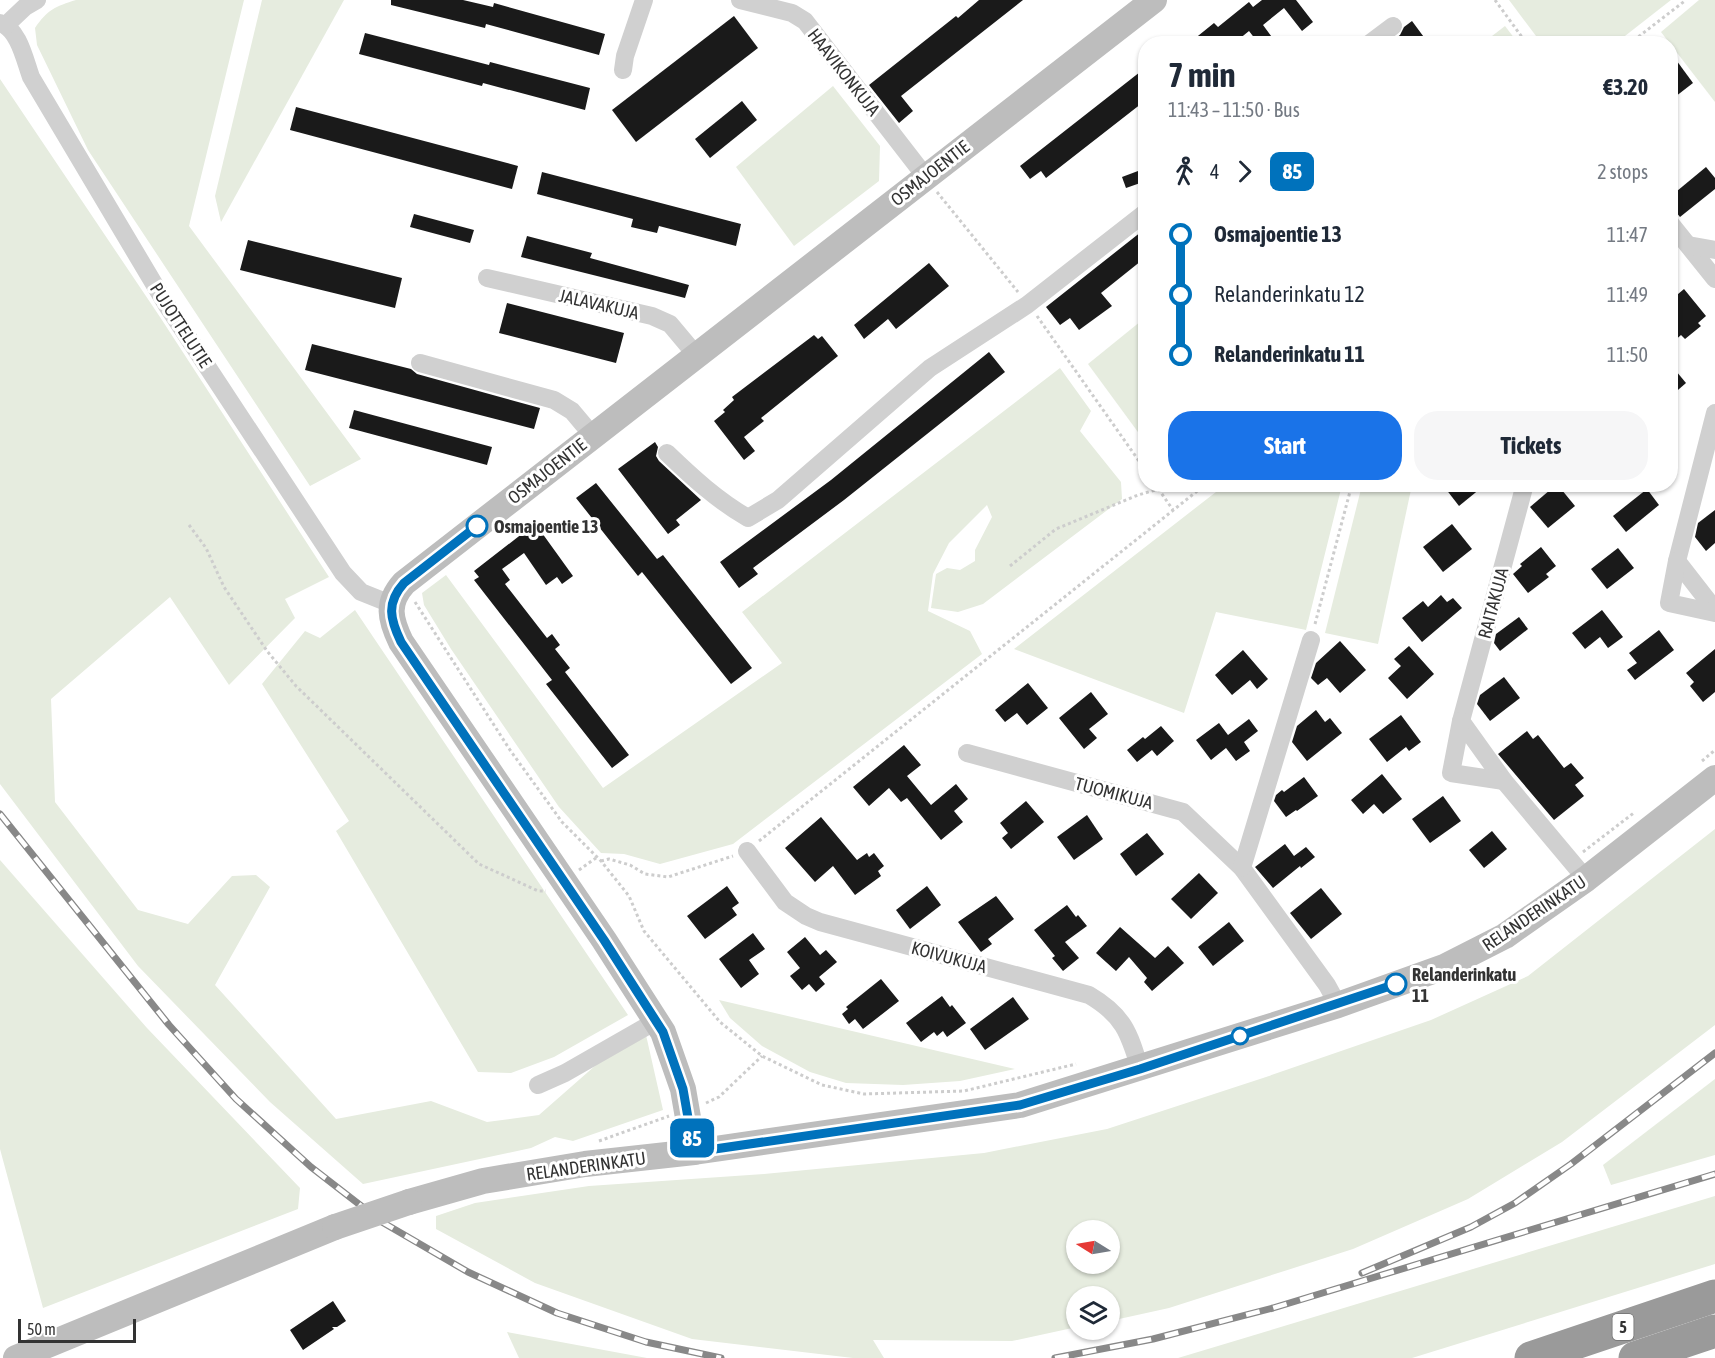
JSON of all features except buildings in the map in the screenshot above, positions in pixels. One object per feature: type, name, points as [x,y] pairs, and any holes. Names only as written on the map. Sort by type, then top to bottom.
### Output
[{"type":"highway","name":"5","points":[[1531,1358],[1715,1296]]},
{"type":"highway","name":"5","points":[[1635,1358],[1715,1331]]},
{"type":"main road","name":"OSMAJOENTIE","points":[[403,602],[395,592],[404,583],[1154,0]]},
{"type":"main road","points":[[403,602],[394,627],[401,642],[604,940],[663,1032],[683,1089],[694,1152]]},
{"type":"main road","name":"RELANDERINKATU","points":[[16,1358],[335,1227],[409,1202],[483,1181],[585,1164],[694,1152],[1020,1105],[1338,1005],[1434,970],[1505,936],[1586,879],[1715,778]]},
{"type":"street","points":[[3,24],[37,0]]},
{"type":"street","points":[[623,70],[627,46],[644,0]]},
{"type":"street","name":"HAAVIKONKUJA","points":[[740,0],[792,13],[805,21],[925,177]]},
{"type":"street","name":"PUJOTTELUTIE","points":[[3,24],[19,43],[31,77],[166,304],[343,573],[360,592],[403,602]]},
{"type":"street","points":[[1380,36],[1393,26]]},
{"type":"street","points":[[667,453],[700,486],[748,518],[778,500],[930,368],[1024,313],[1138,219]]},
{"type":"street","points":[[1678,232],[1715,279]]},
{"type":"street","points":[[1688,244],[1715,250]]},
{"type":"street","name":"JALAVAKUJA","points":[[488,278],[652,316],[670,324],[696,355]]},
{"type":"street","points":[[420,363],[554,400],[572,411],[593,436]]},
{"type":"street","points":[[1715,413],[1677,561],[1669,603],[1715,612]]},
{"type":"street","name":"RAITAKUJA","points":[[1504,781],[1451,773],[1461,721],[1524,492]]},
{"type":"street","points":[[1677,561],[1715,612]]},
{"type":"street","points":[[1242,868],[1311,640]]},
{"type":"street","points":[[1461,721],[1504,781],[1586,879]]},
{"type":"street","name":"TUOMIKUJA","points":[[967,753],[1183,813],[1242,868],[1327,985],[1338,1005]]},
{"type":"street","name":"KOIVUKUJA","points":[[747,851],[785,902],[820,922],[1089,995],[1108,1006],[1120,1020],[1129,1034],[1140,1069]]},
{"type":"street","points":[[538,1085],[565,1073],[656,1021]]},
{"type":"path","points":[[1495,0],[1521,36]]},
{"type":"path","points":[[1639,36],[1686,0]]},
{"type":"path","points":[[925,177],[1024,313],[1138,461]]},
{"type":"path","points":[[1010,566],[1056,529],[1148,492]]},
{"type":"path","points":[[1161,492],[1173,510]]},
{"type":"path","points":[[600,861],[609,859],[630,865],[645,874],[668,877],[747,851],[1196,492]]},
{"type":"path","points":[[1311,640],[1350,492]]},
{"type":"path","points":[[189,525],[206,548],[230,596],[267,651],[296,686],[479,864],[538,891],[551,891]]},
{"type":"path","points":[[403,602],[562,822],[600,861],[629,896],[644,931],[720,1022],[762,1056],[822,1085],[864,1094],[964,1091],[1076,1064]]},
{"type":"path","points":[[576,873],[596,857]]},
{"type":"path","points":[[705,1103],[719,1097],[762,1056]]},
{"type":"shaded area","points":[[76,0],[244,0],[189,226],[361,459],[310,486],[88,150],[37,45],[35,28],[52,10]]},
{"type":"shaded area","points":[[262,0],[344,0],[221,222],[215,196]]},
{"type":"shaded area","points":[[1509,0],[1671,0],[1625,36],[1536,36]]},
{"type":"shaded area","points":[[1699,0],[1715,0],[1715,102],[1678,54],[1678,36],[1664,36],[1661,32]]},
{"type":"shaded area","points":[[1505,26],[1513,36],[1492,36]]},
{"type":"shaded area","points":[[0,79],[160,317],[329,577],[285,599],[295,618],[229,685],[170,597],[51,699],[55,802],[138,910],[188,924],[232,876],[256,875],[270,887],[215,985],[336,1119],[431,1101],[487,1122],[539,1115],[629,1036],[646,1035],[663,1110],[573,1141],[555,1137],[531,1148],[363,1184],[270,1102],[138,966],[0,784]]},
{"type":"shaded area","points":[[833,86],[880,146],[879,181],[794,246],[736,167]]},
{"type":"shaded area","points":[[1138,323],[1138,432],[1088,364]]},
{"type":"shaded area","points":[[1060,368],[1091,411],[1080,431],[1121,482],[1122,499],[983,604],[958,612],[931,608],[936,574],[947,568],[960,570],[975,561],[975,550],[992,517],[987,505],[949,543],[933,574],[928,611],[970,631],[982,654],[733,844],[660,864],[624,854],[601,853],[559,807],[451,649],[424,605],[422,593],[446,575],[603,788],[782,663],[742,612]]},
{"type":"shaded area","points":[[1216,492],[1340,492],[1306,630],[1216,612],[1184,713],[1014,649]]},
{"type":"shaded area","points":[[1360,492],[1411,492],[1378,644],[1325,633]]},
{"type":"shaded area","points":[[355,610],[628,1015],[554,1057],[511,1073],[478,1072],[336,831],[349,821],[262,684],[305,631],[320,638]]},
{"type":"shaded area","points":[[1715,829],[1715,1025],[1562,1142],[1468,1199],[1353,1249],[1169,1308],[1120,1319],[1120,1286],[1066,1286],[1066,1329],[1012,1341],[873,1340],[884,1358],[853,1358],[692,1339],[535,1283],[436,1229],[436,1216],[475,1203],[589,1186],[764,1174],[984,1153],[1107,1129],[1431,1020],[1528,976]]},
{"type":"shaded area","points":[[0,860],[147,1028],[300,1188],[298,1209],[43,1308],[0,1149]]},
{"type":"shaded area","points":[[719,1000],[1015,1069],[960,1081],[903,1085],[846,1083],[810,1072],[762,1046],[730,1018]]},
{"type":"shaded area","points":[[1715,1079],[1715,1155],[1611,1185],[1603,1165]]},
{"type":"shaded area","points":[[1715,1196],[1715,1264],[1412,1358],[1178,1358]]},
{"type":"shaded area","points":[[507,1332],[647,1358],[519,1358]]},
{"type":"railway","points":[[0,814],[169,1025],[236,1099],[311,1167],[382,1222],[468,1272],[557,1313],[646,1342],[721,1358]]},
{"type":"railway","points":[[1362,1273],[1471,1227],[1515,1203],[1571,1164],[1715,1053]]},
{"type":"railway","points":[[1055,1358],[1153,1339],[1273,1308],[1715,1174]]},
{"type":"bus line","name":"85","points":[[477,526],[395,592],[391,604],[394,627],[401,642],[604,940],[663,1032],[683,1089],[694,1152],[1020,1105],[1140,1069],[1396,984]]},
{"type":"place","name":"Osmajoentie 13","points":[[477,526]]},
{"type":"place","name":"Relanderinkatu 11","points":[[1396,984]]}]
